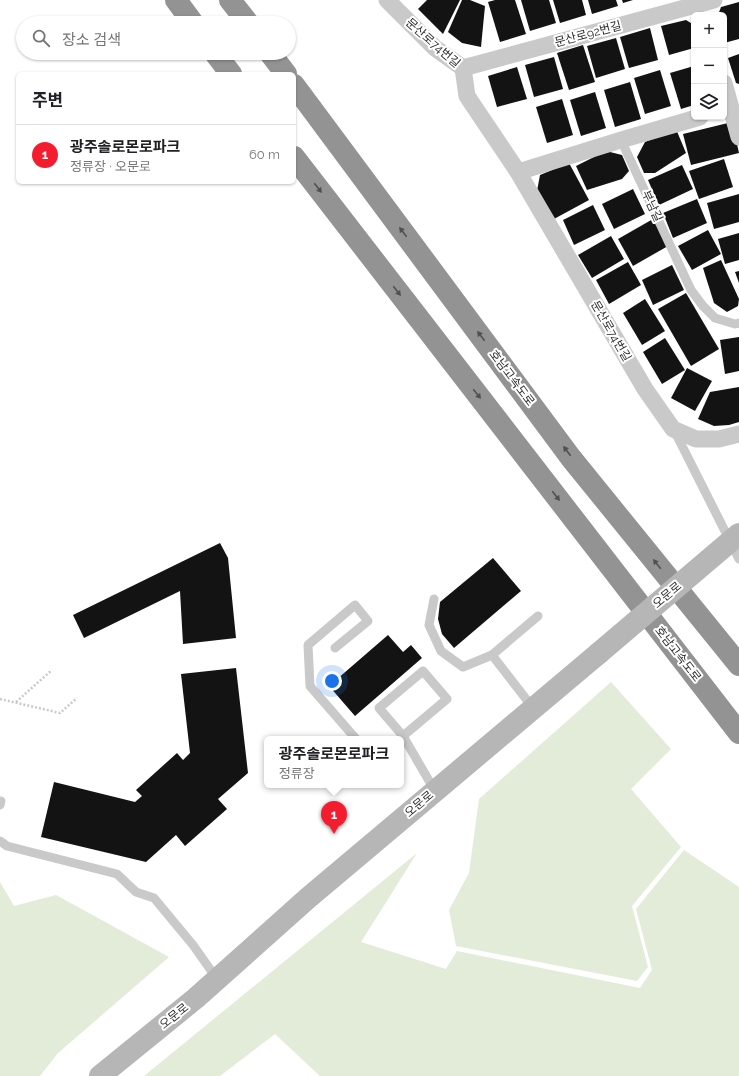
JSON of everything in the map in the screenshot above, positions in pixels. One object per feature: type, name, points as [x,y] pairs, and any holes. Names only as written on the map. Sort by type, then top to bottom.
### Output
[{"type":"highway","points":[[176,0],[188,16]]},
{"type":"highway","points":[[230,0],[243,16]]},
{"type":"highway","points":[[220,60],[229,72]]},
{"type":"highway","points":[[275,60],[284,72]]},
{"type":"highway","name":"호남고속도로","points":[[296,88],[571,458],[739,665]]},
{"type":"highway","name":"호남고속도로","points":[[296,160],[739,733]]},
{"type":"highway","points":[[707,627],[739,656]]},
{"type":"main road","name":"오문로","points":[[100,1076],[217,979],[308,898],[739,534]]},
{"type":"street","name":"문산로74번길","points":[[387,0],[435,48],[463,68],[467,96],[518,172],[644,389],[673,429]]},
{"type":"street","name":"문산로92번길","points":[[463,68],[705,5]]},
{"type":"street","points":[[724,84],[739,137]]},
{"type":"street","points":[[518,172],[691,120]]},
{"type":"street","points":[[673,429],[696,439],[719,439],[739,434]]},
{"type":"lane","name":"부남길","points":[[621,140],[691,290],[703,306],[715,318],[735,324],[739,323]]},
{"type":"lane","points":[[673,429],[739,559]]},
{"type":"lane","points":[[434,599],[429,625],[442,651],[463,667],[492,655],[538,616]]},
{"type":"lane","points":[[335,648],[368,621],[355,605],[308,645],[310,686],[353,736]]},
{"type":"lane","points":[[492,655],[533,708]]},
{"type":"lane","points":[[401,736],[379,708],[423,671],[447,699],[403,736]]},
{"type":"lane","points":[[404,740],[435,791]]},
{"type":"lane","points":[[0,841],[6,846],[117,874],[136,892],[154,898],[193,945],[217,979]]},
{"type":"path","points":[[16,702],[52,670]]},
{"type":"path","points":[[0,699],[60,713],[77,698]]},
{"type":"green space","points":[[611,682],[671,749],[631,789],[681,847],[632,906],[648,967],[637,981],[456,946],[449,910],[469,873],[479,799]]},
{"type":"green space","points":[[684,850],[739,887],[739,1076],[320,1076],[275,1034],[220,1076],[144,1076],[417,853],[361,942],[446,969],[457,951],[640,988],[652,970],[636,909]]},
{"type":"green space","points":[[0,882],[14,906],[56,895],[169,957],[58,1053],[40,1076],[0,1076]]},
{"type":"building","points":[[427,0],[460,0],[443,34],[418,9]]},
{"type":"building","points":[[462,0],[470,0],[485,6],[481,47],[462,43],[448,32]]},
{"type":"building","points":[[495,0],[515,0],[526,34],[500,42],[488,2]]},
{"type":"building","points":[[521,0],[549,0],[556,23],[530,31]]},
{"type":"building","points":[[553,0],[582,0],[586,15],[560,23]]},
{"type":"building","points":[[588,0],[616,0],[618,6],[592,14]]},
{"type":"building","points":[[622,0],[633,0],[623,3]]},
{"type":"building","points":[[739,2],[739,39],[727,42],[727,12],[719,12],[721,7]]},
{"type":"building","points":[[686,20],[691,23],[691,49],[669,55],[661,26]]},
{"type":"building","points":[[650,28],[658,60],[629,68],[620,37]]},
{"type":"building","points":[[616,38],[625,69],[596,78],[587,46]]},
{"type":"building","points":[[583,45],[595,82],[569,90],[557,53]]},
{"type":"building","points":[[739,54],[739,84],[736,83],[728,58]]},
{"type":"building","points":[[554,57],[563,89],[534,97],[525,65]]},
{"type":"building","points":[[517,67],[527,99],[497,107],[488,76]]},
{"type":"building","points":[[691,67],[691,106],[681,109],[670,73]]},
{"type":"building","points":[[660,70],[671,106],[645,114],[634,78]]},
{"type":"building","points":[[630,82],[641,119],[615,127],[604,90]]},
{"type":"building","points":[[595,92],[606,128],[581,136],[570,100]]},
{"type":"building","points":[[562,99],[573,135],[547,143],[536,107]]},
{"type":"building","points":[[732,122],[739,153],[691,165],[683,134]]},
{"type":"building","points":[[676,129],[686,153],[655,173],[644,173],[637,157],[645,142]]},
{"type":"building","points":[[606,151],[622,155],[629,171],[622,179],[587,190],[576,166]]},
{"type":"building","points":[[724,159],[733,187],[699,199],[689,171]]},
{"type":"building","points":[[569,163],[589,200],[554,219],[537,191],[540,175]]},
{"type":"building","points":[[682,165],[693,189],[659,205],[648,180]]},
{"type":"building","points":[[633,189],[645,214],[614,229],[602,204]]},
{"type":"building","points":[[739,194],[739,222],[714,229],[707,203]]},
{"type":"building","points":[[697,199],[707,223],[673,238],[663,213]]},
{"type":"building","points":[[593,205],[605,230],[574,245],[563,220]]},
{"type":"building","points":[[653,219],[668,246],[633,266],[618,239]]},
{"type":"building","points":[[708,230],[721,254],[692,270],[678,246]]},
{"type":"building","points":[[739,233],[739,260],[725,264],[718,239]]},
{"type":"building","points":[[611,236],[624,259],[592,278],[578,255]]},
{"type":"building","points":[[721,260],[739,299],[738,306],[727,312],[714,303],[703,268]]},
{"type":"building","points":[[628,262],[641,285],[609,304],[596,280]]},
{"type":"building","points":[[672,265],[684,290],[653,305],[642,280]]},
{"type":"building","points":[[739,271],[739,283],[735,272]]},
{"type":"building","points":[[686,293],[719,349],[691,366],[658,309]]},
{"type":"building","points":[[645,299],[665,331],[642,345],[623,313]]},
{"type":"building","points":[[739,337],[739,371],[725,374],[720,340]]},
{"type":"building","points":[[665,338],[685,370],[662,384],[643,352]]},
{"type":"building","points":[[687,368],[712,381],[695,411],[671,398]]},
{"type":"building","points":[[739,387],[739,422],[729,425],[714,426],[698,419],[710,392]]},
{"type":"building","points":[[220,543],[228,558],[236,638],[183,644],[180,591],[84,638],[73,615]]},
{"type":"building","points":[[493,558],[521,591],[454,648],[442,634],[438,619],[440,602]]},
{"type":"building","points":[[388,635],[403,652],[411,645],[422,658],[355,716],[329,686]]},
{"type":"building","points":[[236,668],[248,773],[218,799],[227,809],[185,846],[176,835],[146,862],[41,837],[54,782],[135,802],[142,796],[136,790],[177,753],[183,760],[190,753],[181,674]]},
{"type":"place","name":"광주솔로몬로파크","points":[[334,834]]}]
